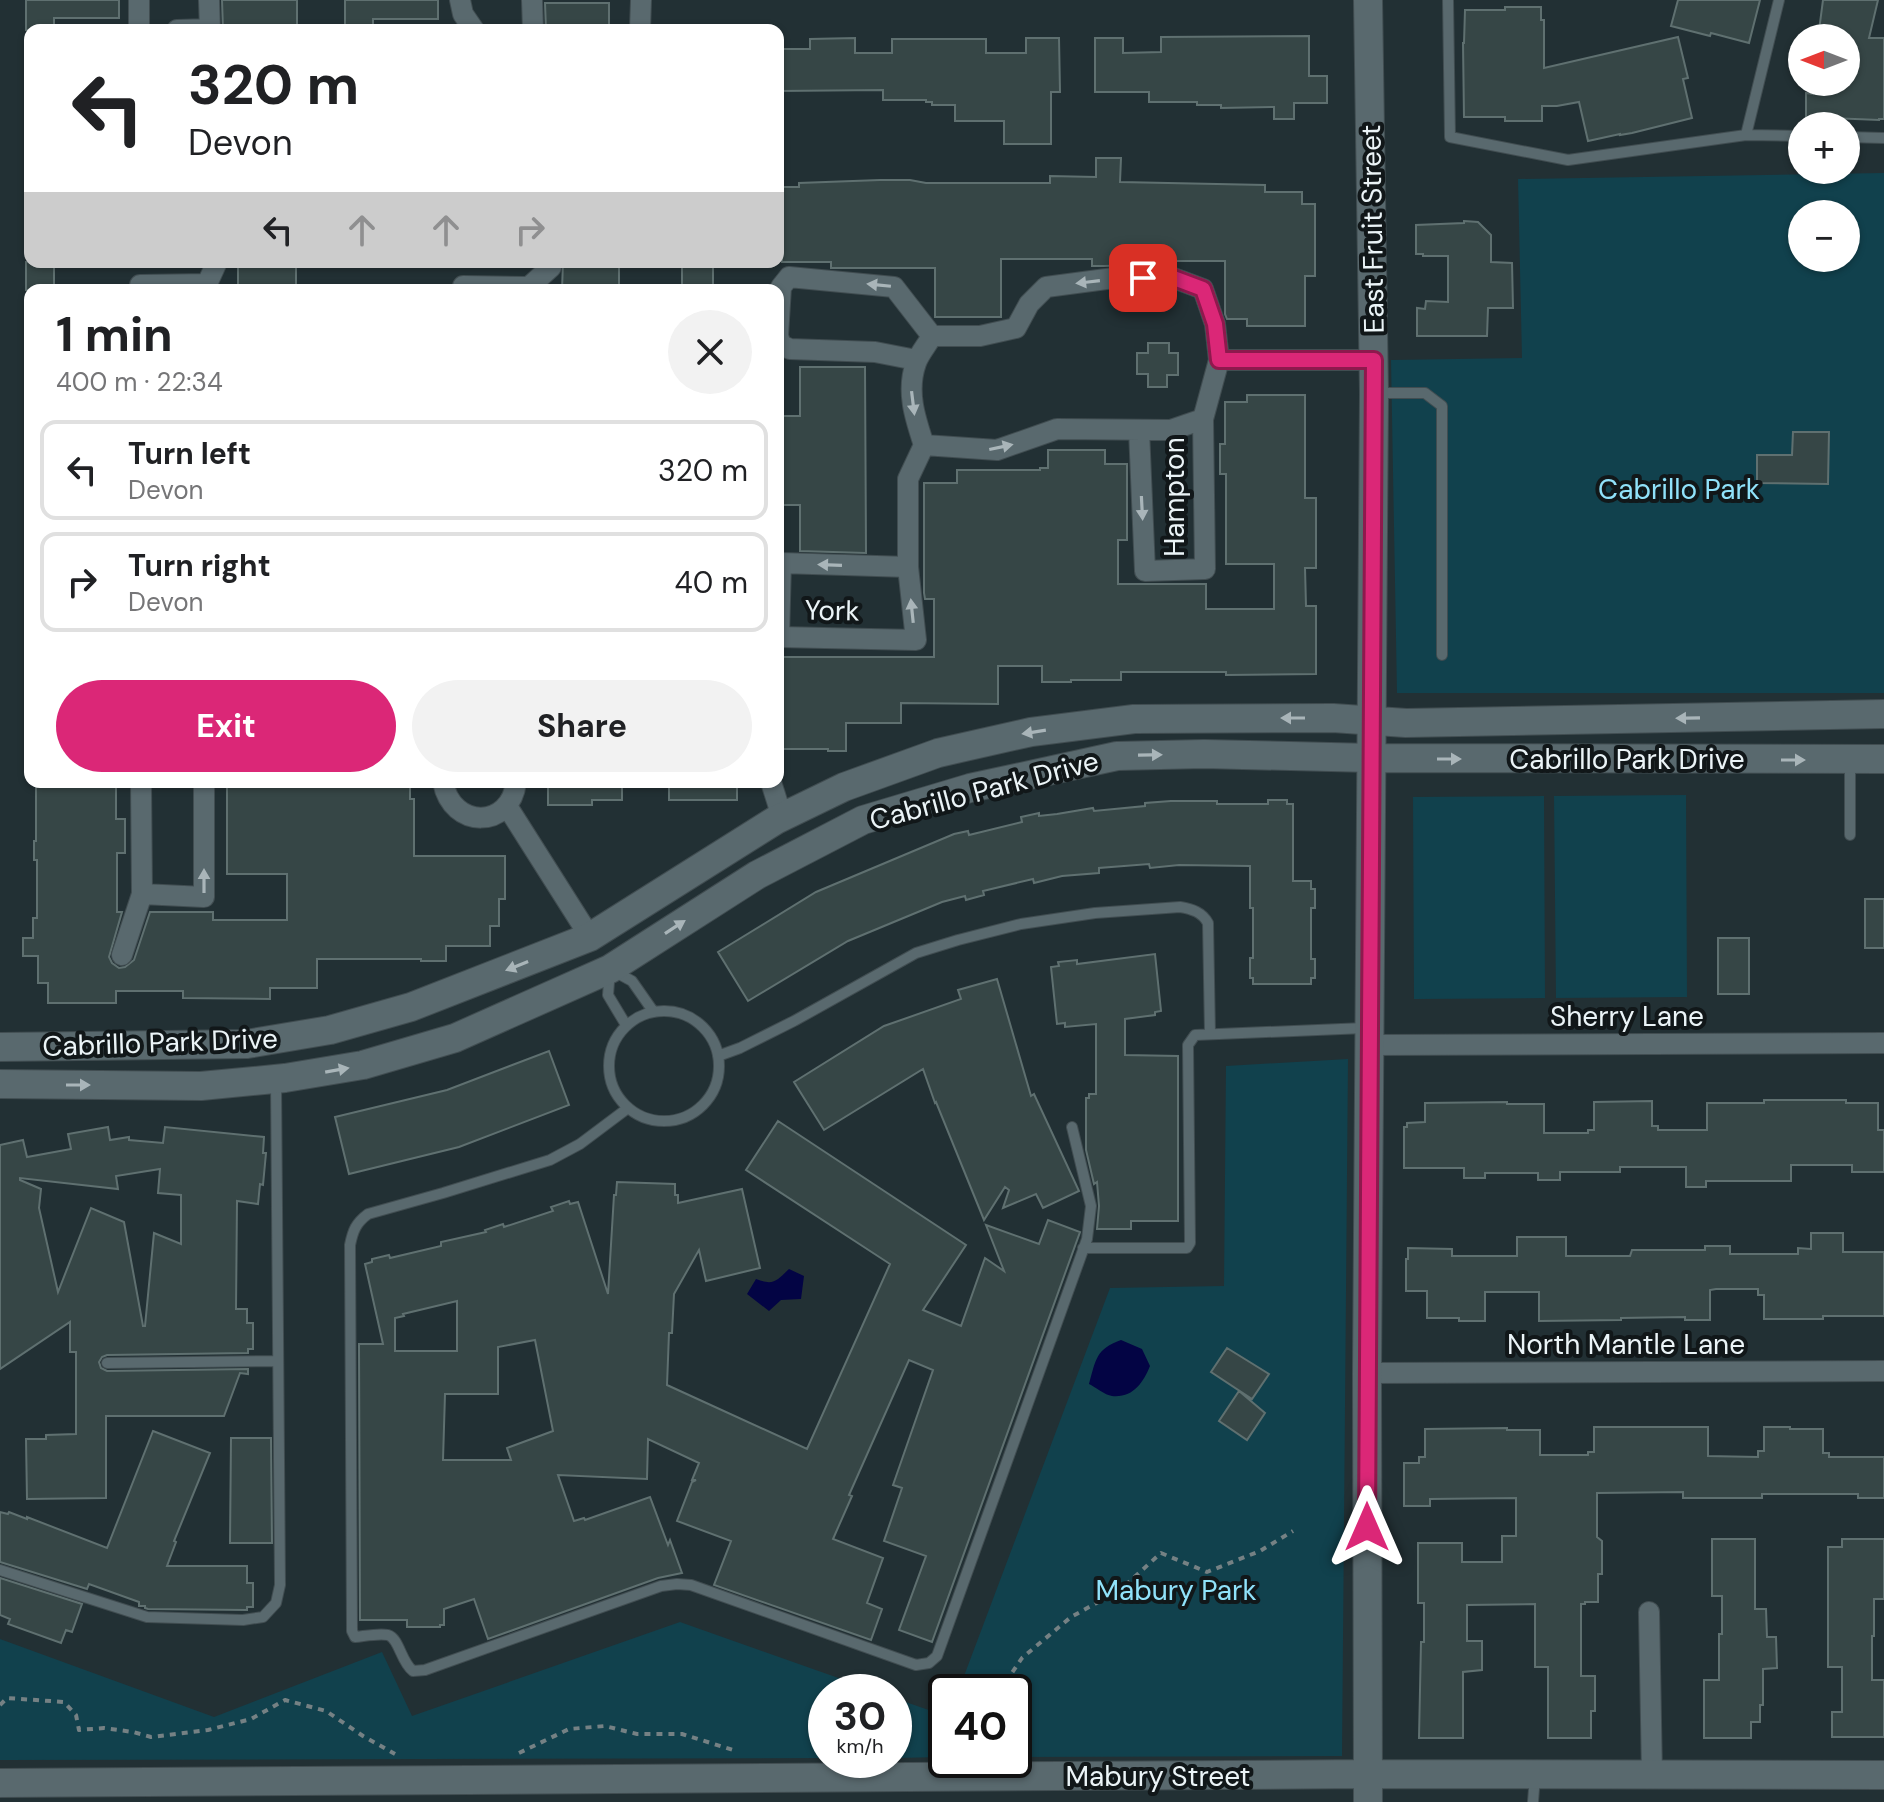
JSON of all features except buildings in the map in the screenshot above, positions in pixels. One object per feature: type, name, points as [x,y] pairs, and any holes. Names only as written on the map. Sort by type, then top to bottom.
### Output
[{"type":"street","points":[[139,0],[139,24]]},
{"type":"street","points":[[209,0],[210,24]]},
{"type":"street","points":[[460,0],[463,14],[470,24]]},
{"type":"street","points":[[532,0],[532,24]]},
{"type":"street","points":[[640,24],[641,0]]},
{"type":"street","name":"East Fruit Street","points":[[1368,0],[1374,360],[1367,1373],[1368,1788]]},
{"type":"street","points":[[533,284],[550,268]]},
{"type":"street","points":[[783,284],[789,277],[894,287],[932,336]]},
{"type":"street","points":[[1171,277],[1203,289],[1215,324],[1219,360],[1203,419],[1171,430],[1057,429],[997,450],[924,445],[913,410],[911,379],[916,360],[932,336],[980,336],[1016,328],[1029,304],[1046,287],[1114,278],[1171,277]]},
{"type":"street","points":[[784,346],[875,352],[916,360]]},
{"type":"street","points":[[1219,360],[1374,360]]},
{"type":"street","name":"Hampton","points":[[1139,430],[1145,571],[1205,569],[1203,419]]},
{"type":"street","name":"York","points":[[784,638],[916,640],[908,567],[908,479],[924,445]]},
{"type":"street","name":"York","points":[[784,563],[908,567]]},
{"type":"street","name":"Cabrillo Park Drive","points":[[0,1047],[247,1044],[330,1030],[411,1007],[590,937],[782,817],[844,787],[938,753],[1031,732],[1134,719],[1333,718],[1406,723],[1884,714]]},
{"type":"street","points":[[1850,716],[1850,760]]},
{"type":"street","name":"Cabrillo Park Drive","points":[[0,1084],[201,1086],[276,1079],[363,1065],[455,1038],[610,969],[757,875],[863,820],[970,788],[1117,756],[1884,759]]},
{"type":"street","points":[[122,955],[142,894],[141,788]]},
{"type":"street","points":[[142,894],[204,897],[204,788]]},
{"type":"street","points":[[444,788],[451,804],[472,817],[497,814],[507,806],[515,788]]},
{"type":"street","points":[[773,788],[782,817]]},
{"type":"street","points":[[507,806],[590,937]]},
{"type":"street","name":"Sherry Lane","points":[[1370,1036],[1884,1043]]},
{"type":"street","name":"North Mantle Lane","points":[[1367,1373],[1884,1371]]},
{"type":"street","points":[[1649,1612],[1652,1775]]},
{"type":"street","name":"Mabury Street","points":[[0,1783],[1534,1788],[1652,1775],[1884,1775]]},
{"type":"lane","points":[[1448,0],[1450,137],[1568,160],[1746,135],[1788,136]]},
{"type":"lane","points":[[1746,135],[1779,0]]},
{"type":"lane","points":[[1860,137],[1884,138]]},
{"type":"lane","points":[[1374,393],[1425,393],[1442,406],[1442,655]]},
{"type":"lane","points":[[1850,760],[1850,835]]},
{"type":"lane","points":[[718,1056],[794,1021],[916,953],[1021,924],[1095,913],[1180,907],[1193,909],[1208,923],[1210,1034]]},
{"type":"lane","points":[[626,1025],[608,995],[610,969],[632,981],[653,1011]]},
{"type":"lane","points":[[653,1011],[687,1015],[702,1025],[712,1039],[718,1056],[719,1073],[705,1103],[691,1114],[676,1120],[658,1121],[642,1117],[628,1108],[616,1094],[609,1077],[609,1058],[614,1040],[638,1016],[653,1011]]},
{"type":"lane","points":[[1083,1248],[1187,1248],[1190,1243],[1188,1045],[1195,1035],[1370,1036]]},
{"type":"lane","points":[[0,1570],[147,1617],[243,1620],[263,1617],[276,1603],[280,1585],[276,1079]]},
{"type":"lane","points":[[628,1108],[580,1144],[550,1160],[368,1214],[354,1228],[350,1245],[352,1631],[355,1637],[388,1635],[395,1639],[405,1665],[413,1671],[425,1670],[661,1586],[677,1584],[691,1585],[916,1665],[929,1663],[937,1656],[1087,1239],[1091,1206],[1072,1127]]},
{"type":"lane","points":[[107,1363],[278,1361]]},
{"type":"path","points":[[1011,1674],[1022,1658],[1071,1617],[1120,1590],[1161,1553],[1207,1572],[1260,1551],[1293,1531]]},
{"type":"path","points":[[0,1705],[7,1698],[64,1702],[76,1715],[79,1730],[104,1728],[151,1737],[208,1730],[251,1719],[285,1700],[326,1711],[398,1756]]},
{"type":"path","points":[[519,1753],[569,1729],[605,1726],[637,1734],[682,1734],[732,1750],[744,1750]]},
{"type":"green space","name":"Cabrillo Park","points":[[1860,173],[1884,173],[1884,693],[1397,693],[1391,360],[1522,358],[1518,179],[1788,175],[1788,184],[1860,184]]},
{"type":"green space","points":[[1686,795],[1687,997],[1556,998],[1554,796]]},
{"type":"green space","points":[[1544,796],[1545,998],[1414,999],[1413,797]]},
{"type":"green space","name":"Mabury Park","points":[[1348,1059],[1342,1756],[1032,1757],[1032,1674],[965,1674],[1110,1288],[1224,1286],[1226,1066]]},
{"type":"green space","points":[[680,1622],[827,1674],[808,1674],[808,1758],[0,1760],[0,1639],[214,1717],[382,1652],[412,1716]]},
{"type":"green space","points":[[912,1704],[928,1710],[928,1757],[912,1758]]},
{"type":"shaded area","points":[[789,1269],[804,1276],[801,1299],[781,1300],[769,1311],[747,1294],[756,1279],[774,1281]]},
{"type":"shaded area","points":[[1121,1340],[1142,1349],[1150,1366],[1131,1392],[1112,1396],[1089,1384],[1098,1356],[1106,1347]]},
{"type":"route","points":[[1143,278],[1171,277],[1203,289],[1215,324],[1219,360],[1374,360],[1367,1527]]}]
